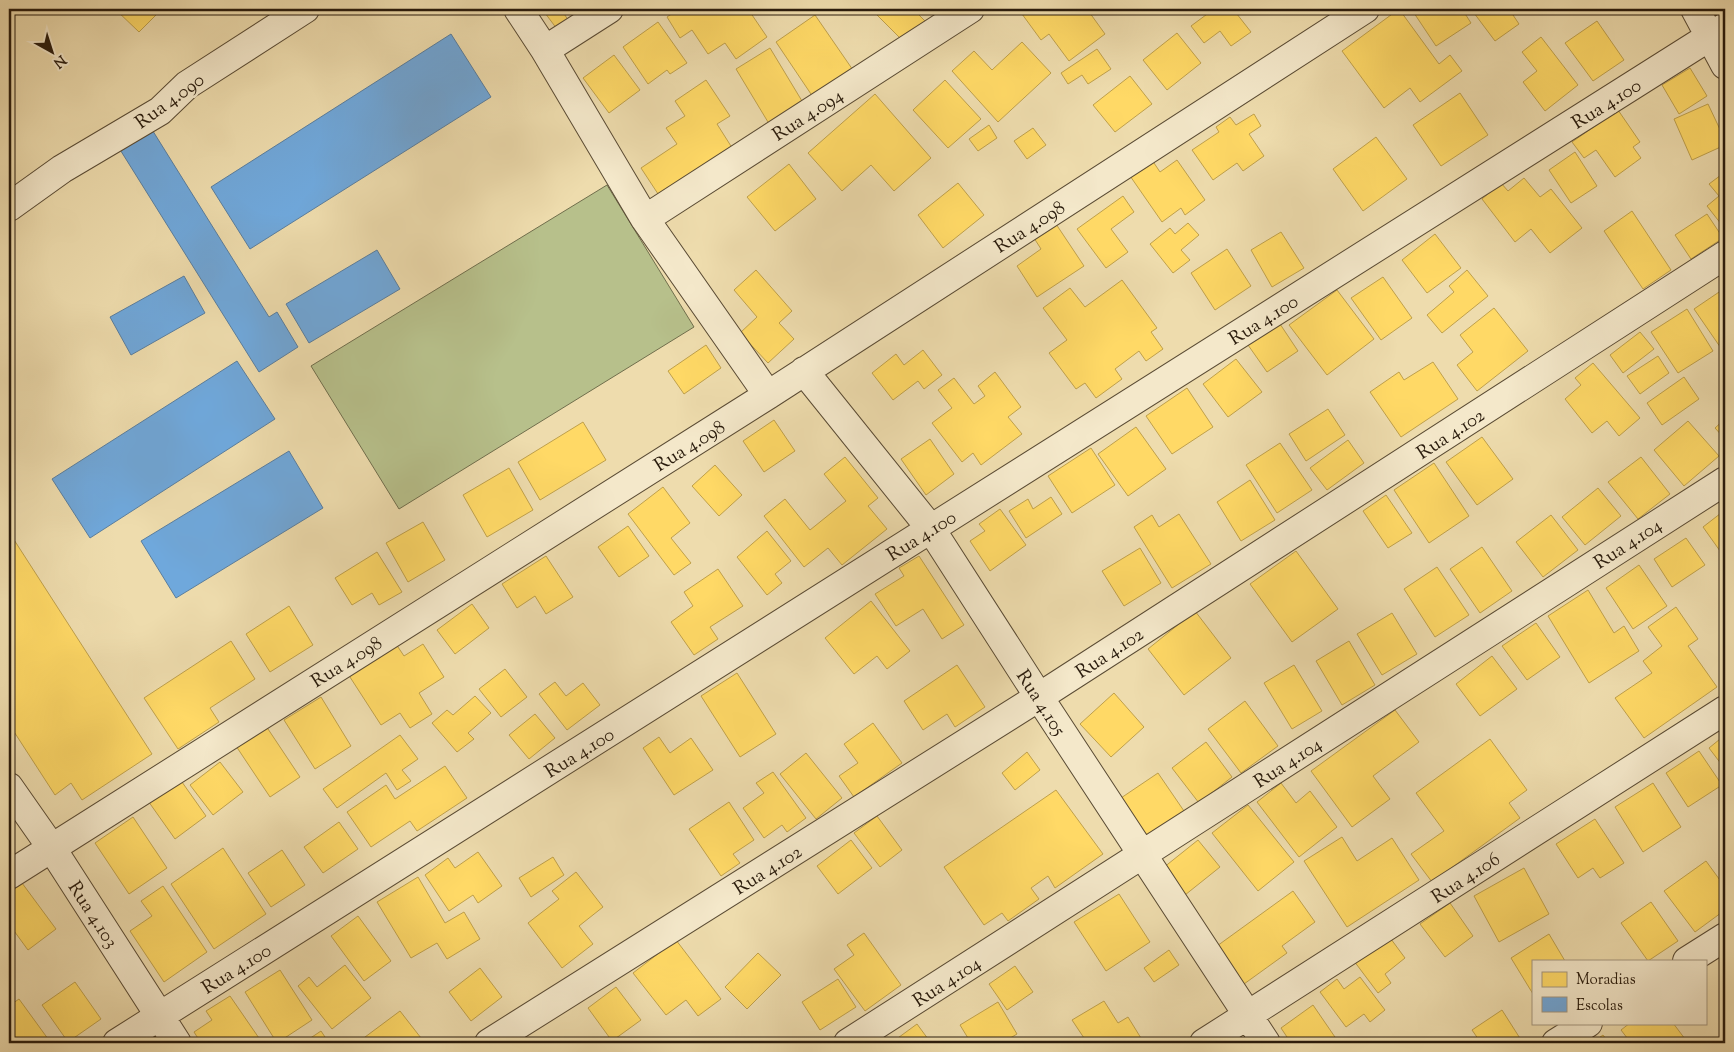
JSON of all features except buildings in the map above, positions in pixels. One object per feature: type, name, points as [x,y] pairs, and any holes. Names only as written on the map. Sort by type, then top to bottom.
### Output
[{"type":"street","name":"Rua 4.090","points":[[9,207],[62,169],[160,111],[187,85],[305,9]]},
{"type":"street","points":[[518,9],[545,50],[645,219],[768,395]]},
{"type":"street","points":[[545,50],[609,9]]},
{"type":"street","name":"Rua 4.094","points":[[645,219],[970,9]]},
{"type":"street","name":"Rua 4.098","points":[[9,875],[50,847],[768,395],[1365,9]]},
{"type":"street","points":[[1695,9],[1717,32],[1725,65]]},
{"type":"street","name":"Rua 4.100","points":[[117,1043],[1717,32]]},
{"type":"street","name":"Rua 4.102","points":[[489,1043],[1038,698],[1725,255]]},
{"type":"street","name":"Rua 4.105","points":[[804,371],[931,529],[1038,698],[1266,1043]]},
{"type":"street","name":"Rua 4.104","points":[[848,1043],[1725,480]]},
{"type":"street","name":"Rua 4.106","points":[[1204,1043],[1725,710]]},
{"type":"street","name":"Rua 4.103","points":[[9,787],[177,1043]]},
{"type":"street","points":[[1689,960],[1725,937]]},
{"type":"street","points":[[1556,1043],[1586,1024]]},
{"type":"green space","points":[[607,185],[694,327],[399,509],[311,366]]}]
